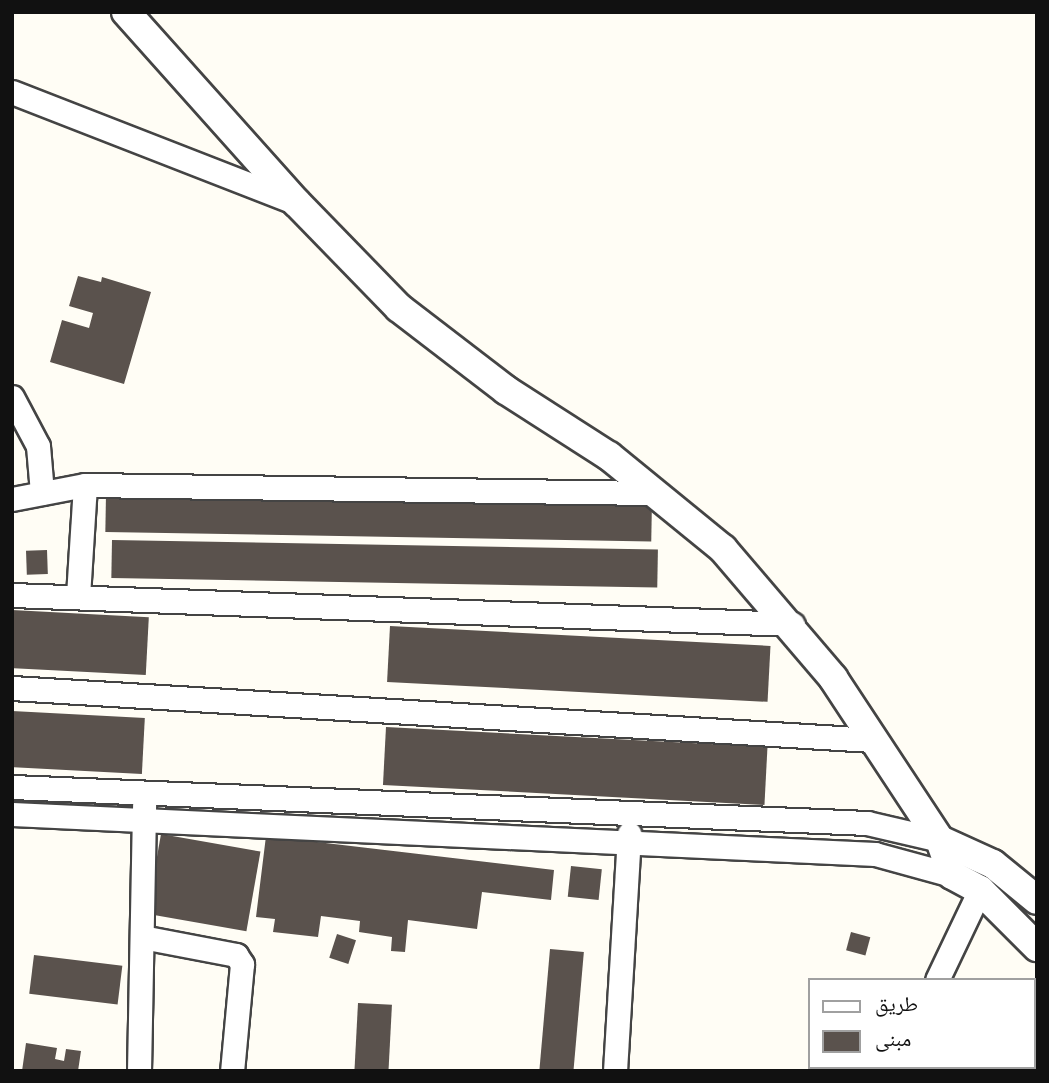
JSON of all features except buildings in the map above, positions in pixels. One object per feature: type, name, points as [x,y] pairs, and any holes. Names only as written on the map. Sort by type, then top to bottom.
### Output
[{"type":"street","points":[[126,12],[297,203],[399,308],[506,390],[609,457],[649,493],[723,549],[792,624],[940,840],[952,875]]},
{"type":"street","points":[[12,92],[297,203]]},
{"type":"street","points":[[12,397],[38,446],[42,493]]},
{"type":"street","points":[[12,499],[85,485],[649,493]]},
{"type":"street","points":[[78,596],[85,485]]},
{"type":"street","points":[[12,595],[792,624]]},
{"type":"street","points":[[12,688],[873,740]]},
{"type":"street","points":[[12,787],[867,823],[940,840],[993,864],[1037,900]]},
{"type":"street","points":[[139,1071],[145,820],[143,792]]},
{"type":"street","points":[[615,1071],[626,846],[633,813]]},
{"type":"street","points":[[12,814],[626,846],[875,854],[952,875],[980,890],[1037,947]]},
{"type":"street","points":[[938,978],[980,890]]},
{"type":"street","points":[[142,937],[236,955],[242,964],[232,1071]]}]
